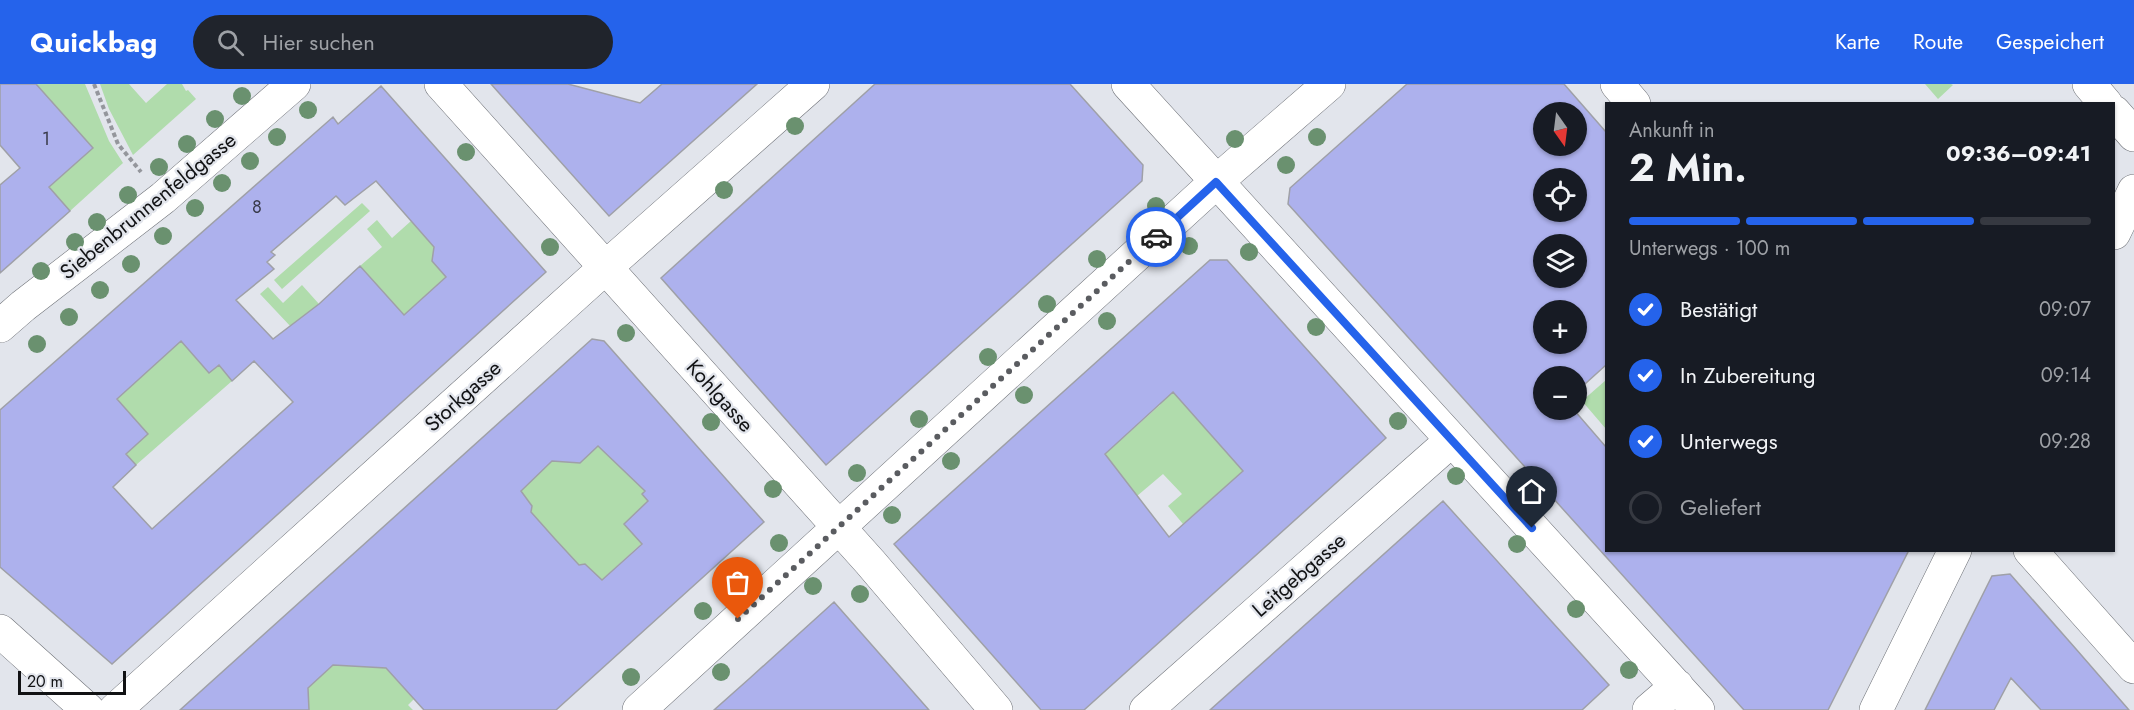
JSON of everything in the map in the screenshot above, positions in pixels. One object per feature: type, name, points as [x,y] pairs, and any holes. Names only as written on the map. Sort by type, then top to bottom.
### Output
[{"type":"street","name":"Siebenbrunnenfeldgasse","points":[[0,326],[163,198],[294,84]]},
{"type":"street","name":"Kohlgasse","points":[[441,84],[870,562],[996,710]]},
{"type":"street","name":"Storkgasse","points":[[115,710],[606,267],[813,84]]},
{"type":"street","points":[[1128,84],[1698,710]]},
{"type":"street","points":[[639,710],[1216,182],[1329,84]]},
{"type":"street","points":[[1617,84],[1632,102]]},
{"type":"street","points":[[2089,84],[2104,102]]},
{"type":"street","points":[[2115,113],[2134,135]]},
{"type":"street","points":[[2115,231],[2134,191]]},
{"type":"street","name":"Leitgebgasse","points":[[1146,710],[1452,440]]},
{"type":"street","points":[[1876,710],[1954,552]]},
{"type":"street","points":[[2032,552],[2134,667]]},
{"type":"street","points":[[0,631],[88,710]]},
{"type":"street","points":[[1649,710],[1677,686]]},
{"type":"path","points":[[94,84],[118,144],[163,198]]},
{"type":"green space","points":[[36,84],[85,84],[109,141],[123,163],[70,211],[49,187],[93,148]]},
{"type":"green space","points":[[100,84],[129,84],[146,103],[167,84],[182,84],[186,91],[188,90],[196,99],[133,155],[109,109]]},
{"type":"green space","points":[[1925,84],[1951,84],[1953,85],[1938,99]]},
{"type":"green space","points":[[362,203],[370,211],[282,289],[274,280]]},
{"type":"green space","points":[[377,220],[392,238],[411,221],[437,250],[432,261],[443,274],[449,274],[404,315],[360,266],[382,247],[367,229]]},
{"type":"green space","points":[[302,285],[319,304],[292,328],[260,294],[268,287],[283,303]]},
{"type":"green space","points":[[184,333],[195,357],[209,373],[219,365],[232,381],[136,465],[126,454],[148,434],[120,402],[110,398]]},
{"type":"green space","points":[[1605,381],[1605,428],[1587,407],[1587,397]]},
{"type":"green space","points":[[1167,385],[1244,470],[1183,524],[1168,506],[1182,494],[1163,474],[1137,496],[1080,467],[1122,439],[1160,405]]},
{"type":"green space","points":[[591,426],[647,489],[642,494],[648,501],[624,524],[642,543],[594,587],[585,564],[578,565],[531,513],[532,506],[528,500],[511,498]]},
{"type":"green space","points":[[349,650],[378,660],[414,699],[408,705],[413,710],[300,710],[309,702],[308,693],[302,687],[321,676]]},
{"type":"building","points":[[0,84],[36,84],[93,148],[49,187],[70,211],[0,273],[0,185],[20,168],[0,145]]},
{"type":"building","points":[[491,84],[568,84],[640,103],[662,84],[757,84],[609,216]]},
{"type":"building","points":[[875,84],[1070,84],[1143,165],[1142,181],[826,465],[661,278]]},
{"type":"building","points":[[1407,84],[1564,84],[1580,102],[1533,102],[1533,156],[1587,156],[1587,110],[1605,131],[1605,366],[1587,382],[1587,366],[1533,366],[1533,420],[1583,420],[1605,446],[1605,552],[1908,552],[1828,710],[1744,710],[1288,204],[1290,188]]},
{"type":"building","points":[[381,86],[546,272],[112,664],[0,567],[0,410],[333,117],[338,124]],"holes":[[[376,181],[434,247],[432,261],[446,277],[404,315],[360,266],[319,304],[273,339],[236,300],[274,269],[267,262],[275,255],[271,252],[336,196],[345,205]],[[181,341],[209,373],[219,365],[232,381],[254,361],[293,402],[152,529],[113,487],[136,465],[126,454],[148,434],[117,399]]]},
{"type":"building","points":[[1210,260],[1227,260],[1386,438],[1084,710],[1041,710],[894,544]],"holes":[[[1173,392],[1243,471],[1169,537],[1105,454]]]},
{"type":"building","points":[[592,339],[604,341],[764,522],[556,710],[424,710],[386,668],[333,665],[308,688],[309,710],[180,710]],"holes":[[[598,446],[645,491],[642,494],[648,501],[624,524],[642,544],[602,580],[585,564],[579,565],[555,539],[531,512],[532,506],[521,491],[552,461],[580,463]]]},
{"type":"building","points":[[1443,501],[1609,685],[1582,710],[1210,710]]},
{"type":"building","points":[[2010,574],[2129,710],[2041,710],[2011,678],[1994,710],[1925,710],[1992,576]]},
{"type":"building","points":[[834,602],[929,710],[714,710],[750,678]]},
{"type":"way so far","points":[[738,619],[1156,237]]},
{"type":"route","points":[[1156,237],[1216,182],[1532,528]]}]
